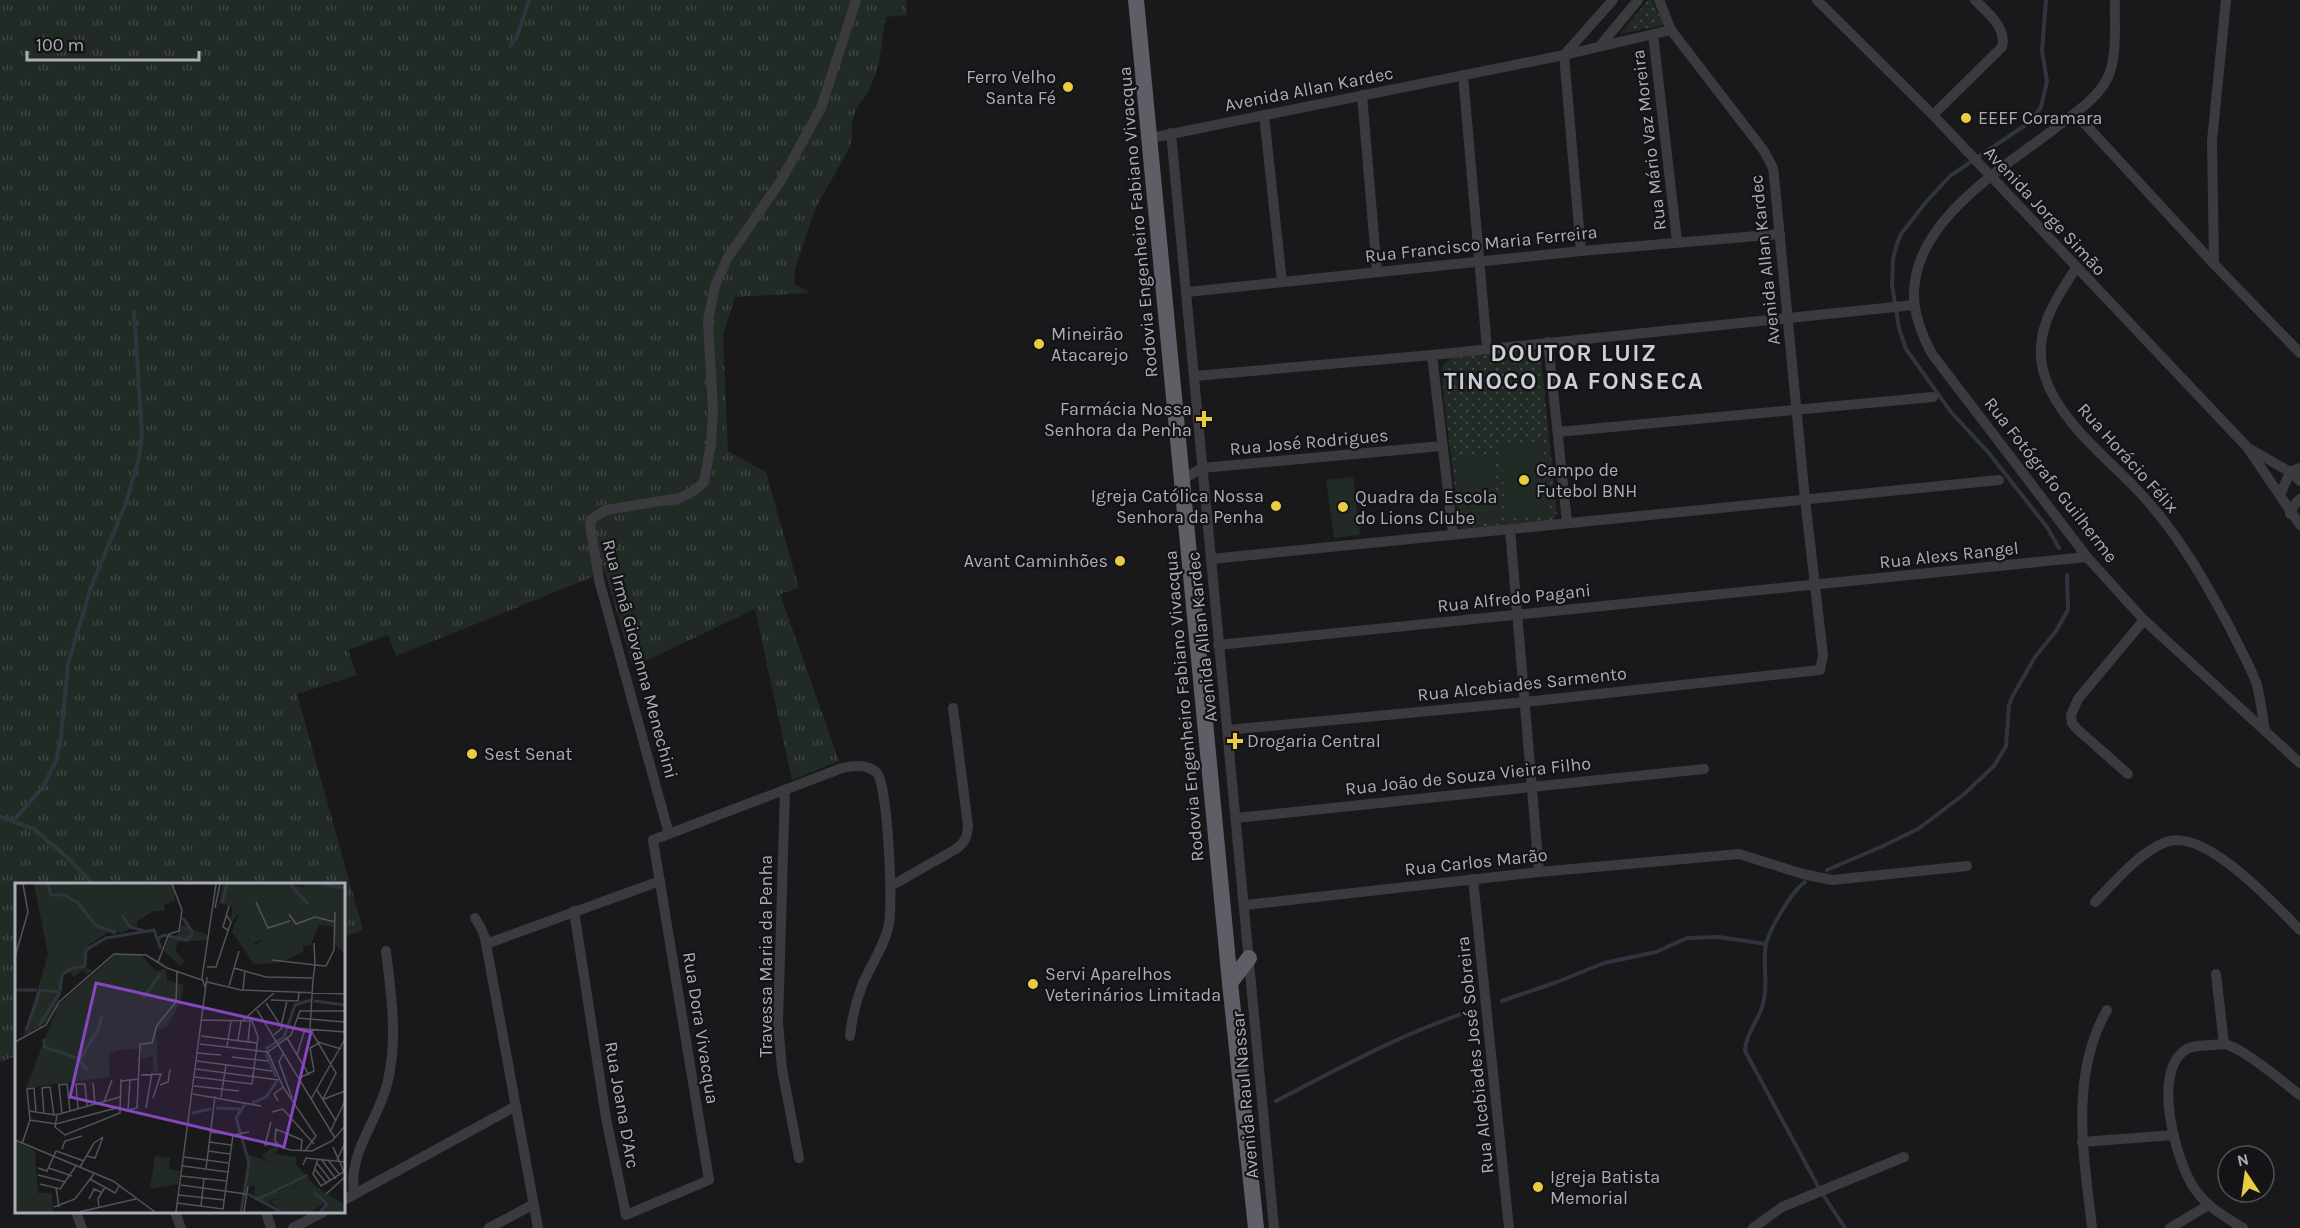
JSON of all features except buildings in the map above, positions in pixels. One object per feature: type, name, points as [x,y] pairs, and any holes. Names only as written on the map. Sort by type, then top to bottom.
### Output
[{"type":"highway","name":"Rodovia Engenheiro Fabiano Vivacqua","points":[[1136,0],[1230,983],[1256,1228]]},
{"type":"highway","points":[[1230,983],[1249,958]]},
{"type":"street","name":"Rua Irmã Giovanna Menechini","points":[[669,834],[599,580],[590,524],[593,518],[606,510],[680,498],[694,491],[704,482],[711,444],[713,410],[708,321],[715,286],[728,256],[780,182],[821,108],[856,0]]},
{"type":"street","points":[[1581,250],[1564,55],[1613,0]]},
{"type":"street","points":[[1599,46],[1638,0]]},
{"type":"street","points":[[1659,0],[1671,30]]},
{"type":"street","name":"Avenida Jorge Simão","points":[[1817,0],[1933,115],[1990,178],[2247,447],[2280,495],[2290,514],[2300,525]]},
{"type":"street","name":"Rua Fotógrafo Guilherme","points":[[2115,0],[2113,63],[2108,78],[2094,98],[1955,207],[1935,232],[1922,257],[1909,306],[1932,354],[2087,556],[2144,620],[2300,763]]},
{"type":"street","points":[[2214,264],[2212,141],[2226,0]]},
{"type":"street","points":[[1933,115],[1998,52],[2003,42],[2000,27],[1977,1]]},
{"type":"street","name":"Avenida Allan Kardec","points":[[1151,138],[1564,55],[1671,30],[1770,160],[1773,168],[1805,499],[1823,655],[1820,670]]},
{"type":"street","name":"Rua Mário Vaz Moreira","points":[[1653,34],[1677,242]]},
{"type":"street","points":[[1463,75],[1487,349]]},
{"type":"street","points":[[1362,95],[1377,272]]},
{"type":"street","points":[[2075,113],[2214,264],[2300,353]]},
{"type":"street","points":[[1264,115],[1282,282]]},
{"type":"street","name":"Avenida Allan Kardec","points":[[1171,134],[1249,958]]},
{"type":"street","name":"Rua Francisco Maria Ferreira","points":[[1187,292],[1581,250],[1780,234]]},
{"type":"street","name":"Rua Horácio Félix","points":[[2076,268],[2051,307],[2043,329],[2040,353],[2044,376],[2054,398],[2074,425],[2144,497],[2176,538],[2205,581],[2257,686],[2265,730]]},
{"type":"street","points":[[1195,376],[1432,355],[1909,306]]},
{"type":"street","points":[[1548,342],[1568,522]]},
{"type":"street","points":[[1432,355],[1453,534]]},
{"type":"street","points":[[1558,432],[1933,397]]},
{"type":"street","name":"Rua José Rodrigues","points":[[1182,480],[1202,468],[1442,447]]},
{"type":"street","name":"Avenida Jorge Simão","points":[[2247,447],[2295,470],[2300,481]]},
{"type":"street","points":[[2280,495],[2295,470]]},
{"type":"street","points":[[1212,559],[1999,480]]},
{"type":"street","points":[[2290,514],[2300,499]]},
{"type":"street","points":[[1510,529],[1539,872]]},
{"type":"street","name":"Rua Alexs Rangel","points":[[1814,585],[2087,556]]},
{"type":"street","name":"Rua Alfredo Pagani","points":[[1218,645],[1814,585]]},
{"type":"street","points":[[2128,774],[2072,723],[2071,715],[2078,699],[2144,620]]},
{"type":"street","name":"Rua Alcebiades Sarmento","points":[[1228,729],[1525,702],[1820,670]]},
{"type":"street","points":[[891,886],[956,849],[965,842],[968,836],[953,708]]},
{"type":"street","points":[[669,834],[852,766],[871,769],[877,774],[883,789],[891,886],[889,924],[853,1010],[850,1036]]},
{"type":"street","name":"Rua João de Souza Vieira Filho","points":[[1236,818],[1532,785],[1704,769]]},
{"type":"street","name":"Travessa Maria da Penha","points":[[785,790],[778,1022],[782,1068],[799,1158]]},
{"type":"street","name":"Rua Dora Vivacqua","points":[[669,834],[653,840],[709,1180]]},
{"type":"street","points":[[2095,902],[2139,859],[2154,849],[2165,842],[2188,841],[2202,846],[2265,893],[2300,930]]},
{"type":"street","name":"Rua Carlos Marão","points":[[1245,905],[1539,872],[1740,855],[1803,874],[1832,880],[1967,866]]},
{"type":"street","name":"Rua Alcebiades José Sobreira","points":[[1473,879],[1509,1228]]},
{"type":"street","points":[[486,944],[660,881]]},
{"type":"street","name":"Rua Joana D'Arc","points":[[573,912],[606,1118],[626,1215],[709,1180]]},
{"type":"street","points":[[475,918],[486,944],[538,1228]]},
{"type":"street","points":[[354,1194],[352,1177],[355,1160],[384,1095],[389,1078],[394,1030],[386,951]]},
{"type":"street","name":"Avenida Raul Nassar","points":[[1249,958],[1274,1228]]},
{"type":"street","points":[[2216,974],[2224,1044]]},
{"type":"street","points":[[2092,1228],[2082,1142],[2084,1084],[2088,1059],[2098,1027],[2107,1010]]},
{"type":"street","points":[[2243,1228],[2207,1206],[2193,1187],[2184,1168],[2174,1135],[2169,1092],[2173,1063],[2183,1051],[2193,1046],[2224,1044],[2250,1059],[2300,1095]]},
{"type":"street","points":[[345,1199],[516,1106]]},
{"type":"street","points":[[2082,1142],[2174,1135]]},
{"type":"street","points":[[1753,1228],[1782,1207],[1904,1157]]},
{"type":"street","points":[[489,1228],[534,1204]]},
{"type":"street","points":[[2170,1228],[2207,1206]]},
{"type":"street","points":[[76,1213],[82,1228]]},
{"type":"street","points":[[175,1213],[181,1228]]},
{"type":"street","points":[[266,1213],[271,1228]]},
{"type":"street","points":[[293,1228],[321,1213]]},
{"type":"green space","points":[[0,0],[906,0],[907,15],[886,17],[878,68],[869,91],[856,109],[852,122],[852,140],[816,207],[795,269],[794,284],[811,293],[735,297],[723,335],[728,451],[766,472],[799,588],[780,594],[839,761],[792,780],[755,609],[633,667],[605,572],[396,656],[388,635],[348,650],[357,675],[297,694],[363,930],[345,937],[345,883],[15,883],[15,1056],[0,1062]]},
{"type":"green space","points":[[1648,0],[1652,0],[1664,25],[1620,34]]},
{"type":"green space","points":[[1537,351],[1541,358],[1557,514],[1553,520],[1460,529],[1442,366],[1451,358]]},
{"type":"green space","name":"Campo de Futebol BNH","points":[[1541,442],[1549,515],[1507,519],[1500,446]]},
{"type":"green space","points":[[1493,455],[1499,519],[1462,523],[1455,459]]},
{"type":"green space","name":"Quadra da Escola do Lions Clube","points":[[1353,477],[1360,535],[1334,538],[1326,480]]},
{"type":"waterway","points":[[510,46],[517,36],[529,0]]},
{"type":"waterway","points":[[2046,0],[2042,51],[2047,81],[2041,107],[2030,122],[1950,176],[1926,202],[1901,234],[1893,259],[1892,285],[1899,328],[1906,349],[1951,412],[1988,452],[2047,527],[2059,548]]},
{"type":"waterway","points":[[13,821],[43,787],[56,761],[61,737],[68,664],[91,587],[126,503],[139,457],[142,434],[134,312]]},
{"type":"waterway","points":[[1827,870],[1918,829],[1963,795],[1994,766],[2006,746],[2009,705],[2012,697],[2035,657],[2056,631],[2068,610],[2067,575]]},
{"type":"waterway","points":[[0,817],[34,829],[68,858],[92,883]]},
{"type":"waterway","points":[[1805,882],[1788,901],[1768,937],[1765,952],[1765,996],[1747,1039],[1745,1051],[1820,1190],[1845,1228]]},
{"type":"waterway","points":[[1502,1001],[1604,963],[1656,952],[1687,938],[1719,937],[1766,944]]},
{"type":"waterway","points":[[1276,1101],[1397,1040],[1474,1010]]},
{"type":"place","name":"Ferro Velho Santa Fé","points":[[1068,87]]},
{"type":"place","name":"EEEF Coramara","points":[[1966,118]]},
{"type":"place","name":"Mineirão Atacarejo","points":[[1039,344]]},
{"type":"place","name":"Farmácia Nossa Senhora da Penha","points":[[1204,419]]},
{"type":"place","name":"Campo de Futebol BNH","points":[[1524,480]]},
{"type":"place","name":"Igreja Católica Nossa Senhora da Penha","points":[[1276,506]]},
{"type":"place","name":"Quadra da Escola do Lions Clube","points":[[1343,507]]},
{"type":"place","name":"Avant Caminhões","points":[[1120,561]]},
{"type":"place","name":"Drogaria Central","points":[[1235,741]]},
{"type":"place","name":"Sest Senat","points":[[472,754]]},
{"type":"place","name":"Servi Aparelhos Veterinários Limitada","points":[[1033,984]]},
{"type":"place","name":"Igreja Batista Memorial","points":[[1538,1187]]},
{"type":"district","name":"DOUTOR LUIZ TINOCO DA FONSECA","points":[[1574,367]]}]
